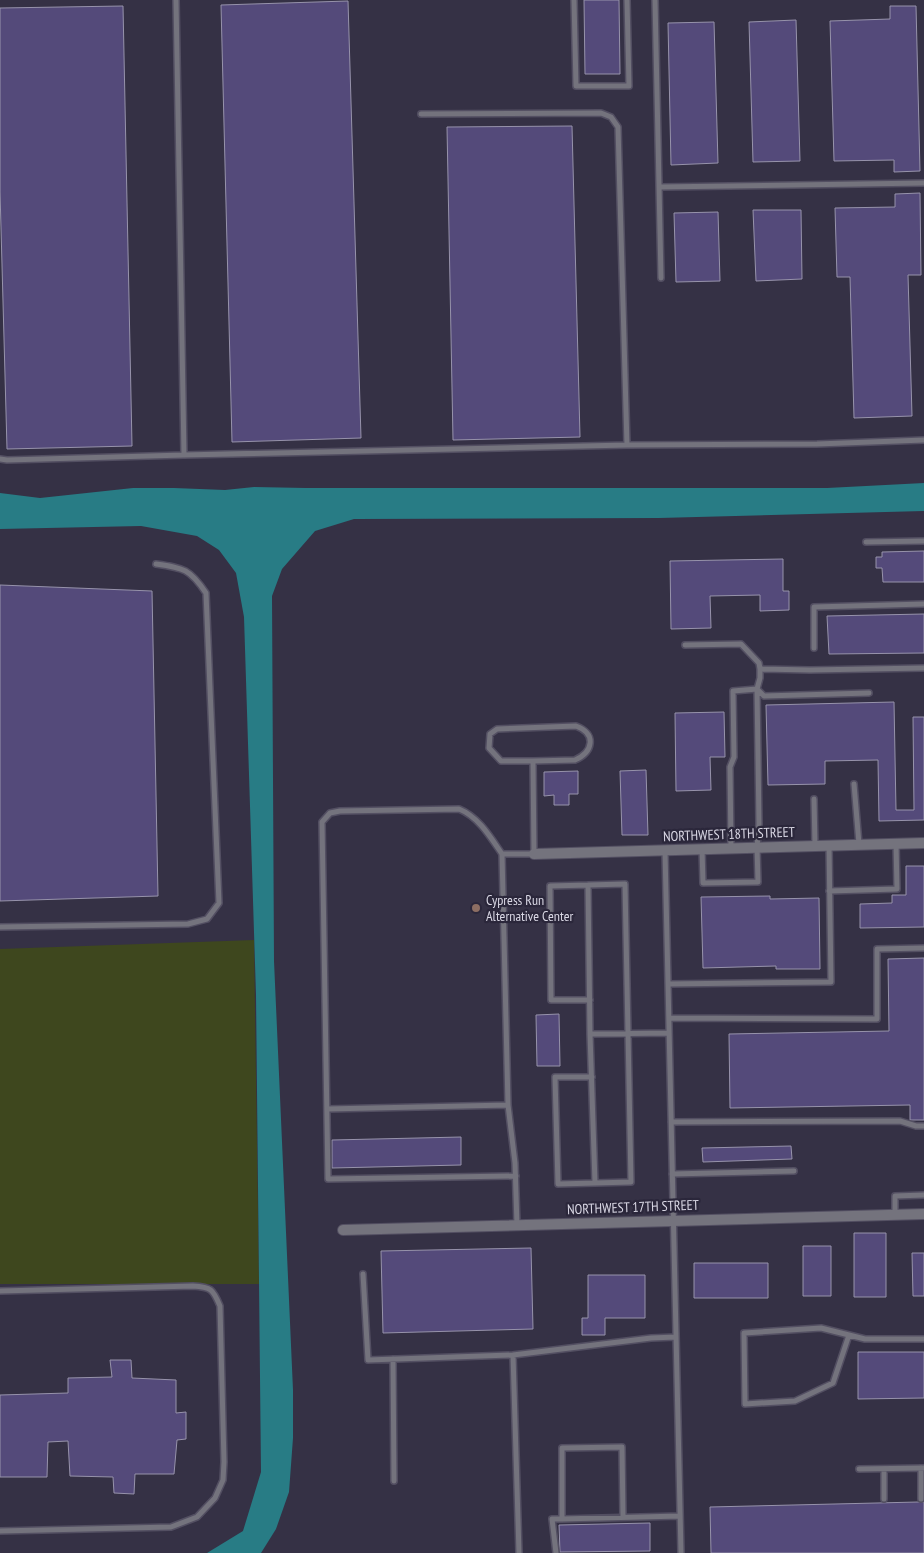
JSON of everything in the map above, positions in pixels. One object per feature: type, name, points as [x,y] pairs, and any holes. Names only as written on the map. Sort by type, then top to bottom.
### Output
[{"type":"street","name":"NORTHWEST 18TH STREET","points":[[534,854],[924,842]]},
{"type":"street","name":"NORTHWEST 17TH STREET","points":[[343,1230],[924,1214]]},
{"type":"lane","points":[[176,0],[184,454]]},
{"type":"lane","points":[[574,0],[576,86],[629,86],[627,0]]},
{"type":"lane","points":[[655,0],[661,278]]},
{"type":"lane","points":[[421,114],[601,113],[611,118],[618,127],[628,445]]},
{"type":"lane","points":[[660,187],[924,182]]},
{"type":"lane","points":[[0,459],[628,445],[817,444],[924,440]]},
{"type":"lane","points":[[866,542],[924,541]]},
{"type":"lane","points":[[0,927],[188,924],[207,919],[219,903],[206,593],[196,578],[180,568],[156,564]]},
{"type":"lane","points":[[814,648],[814,607],[924,604]]},
{"type":"lane","points":[[685,645],[741,644],[759,662],[760,669],[757,690],[758,882],[703,883],[702,849]]},
{"type":"lane","points":[[760,669],[924,668]]},
{"type":"lane","points":[[731,848],[730,767],[734,757],[733,691],[757,690],[764,696],[869,693]]},
{"type":"lane","points":[[576,726],[588,733],[590,738],[588,748],[581,758],[575,760],[533,761],[500,761],[489,748],[490,734],[497,729],[576,726]]},
{"type":"lane","points":[[502,854],[534,854],[533,761]]},
{"type":"lane","points":[[854,784],[859,844]]},
{"type":"lane","points":[[814,799],[815,846]]},
{"type":"lane","points":[[516,1176],[328,1179],[322,822],[330,814],[340,811],[459,809],[471,815],[489,834],[502,854],[508,1105],[516,1176],[518,1225]]},
{"type":"lane","points":[[829,890],[897,889],[896,843]]},
{"type":"lane","points":[[668,984],[831,982],[829,845]]},
{"type":"lane","points":[[665,850],[681,1553]]},
{"type":"lane","points":[[590,1000],[551,1000],[550,886],[625,884],[631,1182],[558,1184],[555,1077],[592,1077]]},
{"type":"lane","points":[[588,885],[595,1183]]},
{"type":"lane","points":[[669,1018],[877,1019],[877,948],[924,948]]},
{"type":"lane","points":[[590,1034],[669,1033]]},
{"type":"lane","points":[[327,1108],[508,1105]]},
{"type":"lane","points":[[671,1122],[900,1121],[916,1126],[924,1126]]},
{"type":"lane","points":[[672,1174],[794,1171]]},
{"type":"lane","points":[[895,1214],[895,1196],[924,1195]]},
{"type":"lane","points":[[364,1274],[368,1360],[512,1356],[651,1338],[676,1337]]},
{"type":"lane","points":[[0,1291],[193,1286],[206,1287],[214,1292],[220,1306],[224,1462],[223,1480],[215,1498],[197,1517],[171,1527],[0,1531]]},
{"type":"lane","points":[[850,1335],[833,1383],[795,1401],[745,1404],[744,1333],[822,1328],[850,1335],[866,1339],[924,1339]]},
{"type":"lane","points":[[512,1356],[519,1553]]},
{"type":"lane","points":[[393,1359],[394,1480]]},
{"type":"lane","points":[[562,1518],[562,1448],[622,1447],[623,1517]]},
{"type":"lane","points":[[859,1470],[923,1468],[920,1499]]},
{"type":"lane","points":[[884,1469],[884,1499]]},
{"type":"lane","points":[[556,1553],[552,1519],[680,1516]]},
{"type":"shaded area","points":[[924,483],[924,511],[659,518],[354,519],[315,531],[282,569],[272,596],[274,961],[293,1390],[293,1438],[289,1492],[276,1529],[261,1553],[207,1553],[243,1531],[261,1472],[256,995],[244,617],[236,573],[219,550],[197,536],[141,526],[0,529],[0,493],[40,498],[133,488],[225,490],[254,487],[827,488]]},
{"type":"shaded area","points":[[254,940],[259,1284],[0,1284],[0,949]]},
{"type":"building","points":[[584,0],[619,0],[620,74],[585,74]]},
{"type":"building","points":[[348,1],[361,438],[232,442],[221,5]]},
{"type":"building","points":[[123,6],[132,446],[7,449],[0,191],[0,8]]},
{"type":"building","points":[[890,6],[916,6],[920,171],[894,172],[894,160],[834,161],[830,21],[890,19]]},
{"type":"building","points":[[796,20],[800,161],[753,162],[749,22]]},
{"type":"building","points":[[714,22],[718,163],[671,165],[668,23]]},
{"type":"building","points":[[572,126],[580,437],[453,440],[447,127]]},
{"type":"building","points":[[920,193],[921,275],[908,275],[912,416],[854,418],[850,277],[837,277],[835,208],[895,207],[895,194]]},
{"type":"building","points":[[753,210],[801,210],[802,279],[756,281]]},
{"type":"building","points":[[718,212],[720,281],[676,282],[674,213]]},
{"type":"building","points":[[924,551],[924,582],[883,582],[882,568],[876,568],[876,557],[882,557],[882,552]]},
{"type":"building","points":[[783,559],[783,591],[789,591],[789,610],[760,611],[760,595],[710,596],[711,628],[671,629],[670,561]]},
{"type":"building","points":[[0,585],[152,591],[158,896],[0,901]]},
{"type":"building","points":[[924,614],[924,653],[829,654],[827,616]]},
{"type":"building","points":[[894,702],[896,810],[914,810],[913,717],[924,717],[924,820],[879,821],[878,760],[825,761],[825,784],[768,785],[766,705]]},
{"type":"building","points":[[724,712],[725,757],[710,757],[711,790],[676,791],[675,713]]},
{"type":"building","points":[[646,770],[648,835],[622,835],[620,771]]},
{"type":"building","points":[[578,771],[578,794],[569,794],[569,805],[554,805],[554,795],[544,796],[544,772]]},
{"type":"building","points":[[906,866],[924,866],[924,927],[860,928],[860,904],[892,903],[892,895],[906,895]]},
{"type":"building","points":[[770,896],[770,899],[819,898],[820,969],[776,969],[776,966],[703,968],[701,897]]},
{"type":"building","points":[[924,958],[924,1120],[910,1120],[910,1105],[730,1108],[729,1034],[889,1031],[888,959]]},
{"type":"building","points":[[559,1014],[560,1066],[537,1066],[536,1015]]},
{"type":"building","points":[[461,1137],[461,1165],[332,1168],[332,1140]]},
{"type":"building","points":[[791,1146],[792,1159],[703,1162],[702,1148]]},
{"type":"building","points":[[854,1233],[886,1233],[886,1297],[854,1297]]},
{"type":"building","points":[[803,1246],[831,1246],[831,1296],[803,1296]]},
{"type":"building","points":[[531,1248],[533,1329],[383,1333],[381,1251]]},
{"type":"building","points":[[912,1253],[924,1253],[924,1296],[913,1296]]},
{"type":"building","points":[[694,1263],[768,1263],[768,1298],[694,1298]]},
{"type":"building","points":[[588,1275],[645,1275],[645,1318],[605,1318],[605,1335],[582,1335],[582,1318],[588,1318]]},
{"type":"building","points":[[858,1352],[924,1352],[924,1398],[858,1399]]},
{"type":"building","points":[[110,1360],[131,1360],[132,1378],[176,1380],[176,1413],[186,1412],[186,1439],[177,1440],[174,1474],[135,1474],[134,1494],[114,1493],[113,1477],[70,1476],[68,1441],[48,1442],[47,1477],[0,1477],[0,1395],[68,1393],[68,1378],[112,1377]]},
{"type":"building","points":[[924,1502],[924,1553],[711,1553],[710,1507]]},
{"type":"building","points":[[650,1523],[650,1551],[560,1552],[559,1525]]},
{"type":"place","name":"Cypress Run Alternative Center","points":[[476,908]]}]
